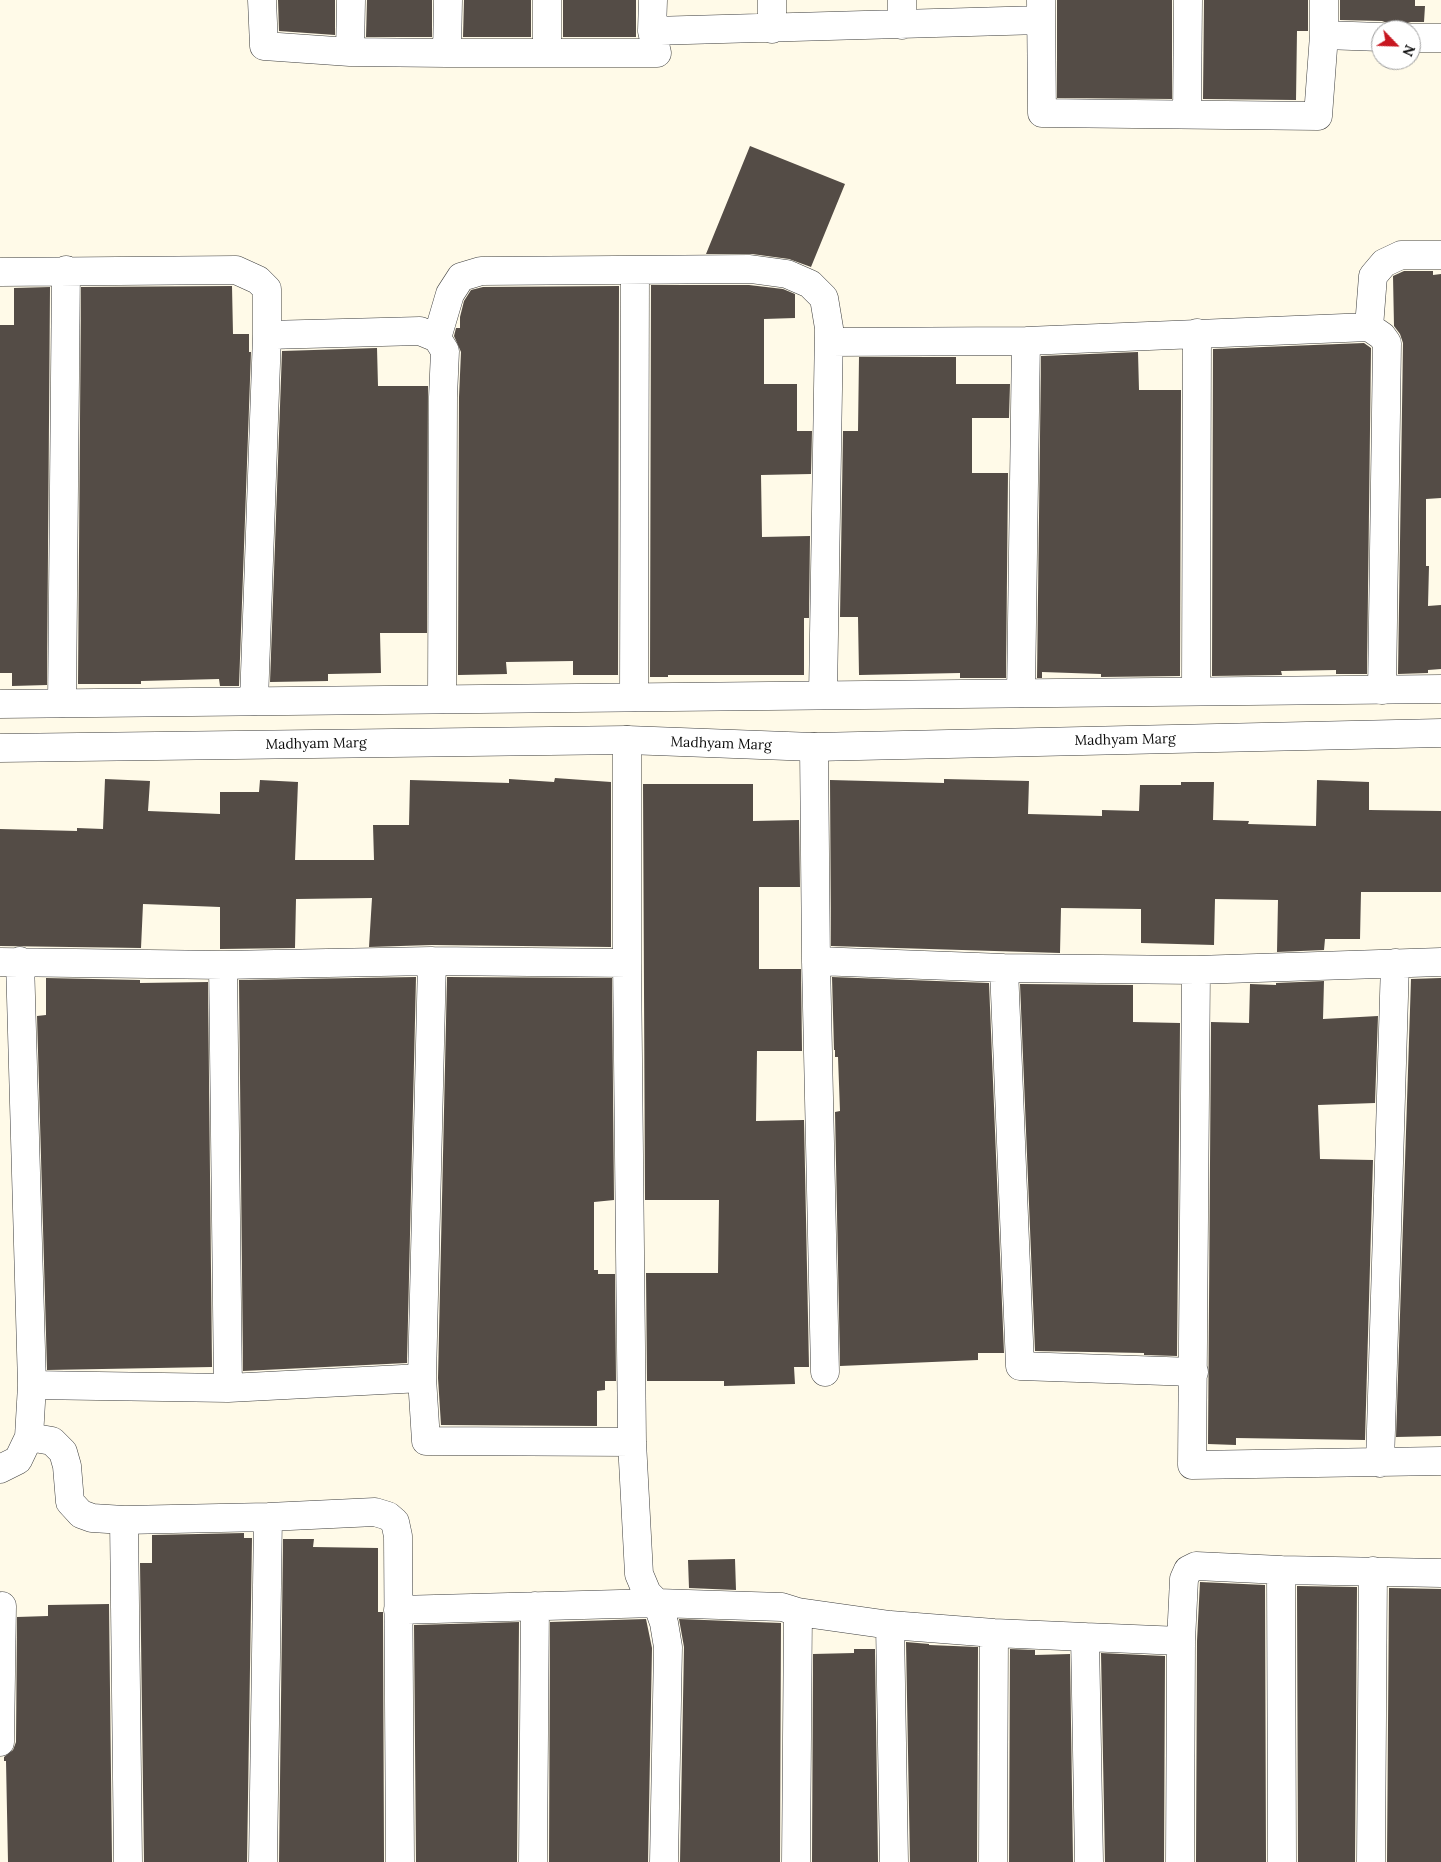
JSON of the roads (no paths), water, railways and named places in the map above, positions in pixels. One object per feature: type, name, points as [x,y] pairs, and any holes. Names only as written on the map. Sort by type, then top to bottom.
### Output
[{"type":"street","points":[[262,0],[264,46],[350,52],[657,53],[652,30],[652,0]]},
{"type":"street","points":[[350,52],[351,0]]},
{"type":"street","points":[[447,53],[448,0]]},
{"type":"street","points":[[547,0],[547,52]]},
{"type":"street","points":[[772,0],[772,28]]},
{"type":"street","points":[[1187,113],[1188,0]]},
{"type":"street","points":[[652,30],[772,28],[902,12],[1041,10],[1042,113],[1187,113],[1318,116],[1324,35],[1324,0]]},
{"type":"street","points":[[1324,35],[1371,37]]},
{"type":"street","points":[[1421,38],[1441,38]]},
{"type":"street","points":[[1369,327],[1373,276],[1384,263],[1401,255],[1441,255]]},
{"type":"street","points":[[437,338],[450,294],[461,277],[481,271],[750,269],[787,274],[810,284],[824,298],[829,328],[823,695]]},
{"type":"street","points":[[62,703],[66,270]]},
{"type":"street","points":[[0,272],[236,270],[258,280],[267,289],[254,701]]},
{"type":"street","points":[[634,697],[635,270]]},
{"type":"street","points":[[829,342],[1026,341],[1369,327],[1382,336],[1387,343],[1382,690]]},
{"type":"street","points":[[267,335],[420,331],[437,338],[445,352],[443,397],[442,699]]},
{"type":"street","points":[[1196,691],[1197,333]]},
{"type":"street","points":[[1021,693],[1026,341]]},
{"type":"street","points":[[0,704],[1441,689]]},
{"type":"street","name":"Madhyam Marg","points":[[0,748],[627,740],[814,747],[1441,733]]},
{"type":"street","points":[[627,740],[627,963],[632,1442],[639,1574],[647,1593],[657,1603],[664,1623],[668,1646],[664,1862]]},
{"type":"street","points":[[814,747],[816,961],[825,1372]]},
{"type":"street","points":[[0,1470],[18,1460],[29,1437],[32,1385],[10,962],[223,965],[432,961],[627,963]]},
{"type":"street","points":[[432,961],[422,1378],[426,1441],[632,1442]]},
{"type":"street","points":[[816,961],[1004,968],[1196,970],[1441,962]]},
{"type":"street","points":[[1380,1462],[1395,963]]},
{"type":"street","points":[[223,965],[228,1388]]},
{"type":"street","points":[[1004,968],[1020,1366],[1194,1372]]},
{"type":"street","points":[[1196,970],[1192,1465],[1441,1461]]},
{"type":"street","points":[[32,1385],[228,1388],[422,1378]]},
{"type":"street","points":[[29,1437],[52,1441],[63,1452],[67,1466],[70,1502],[81,1514],[92,1518],[124,1520],[268,1517],[375,1512],[388,1516],[395,1522],[398,1536],[400,1862]]},
{"type":"street","points":[[263,1862],[268,1517]]},
{"type":"street","points":[[124,1520],[128,1862]]},
{"type":"street","points":[[1180,1862],[1181,1641],[1184,1579],[1188,1570],[1196,1566],[1281,1570],[1441,1573]]},
{"type":"street","points":[[1281,1570],[1282,1862]]},
{"type":"street","points":[[1371,1862],[1372,1571]]},
{"type":"street","points":[[398,1610],[657,1603],[782,1607],[798,1612],[890,1625],[994,1633],[1181,1641]]},
{"type":"street","points":[[0,1742],[2,1606]]},
{"type":"street","points":[[533,1862],[535,1606]]},
{"type":"street","points":[[796,1862],[798,1612]]},
{"type":"street","points":[[890,1625],[894,1862]]},
{"type":"street","points":[[993,1862],[994,1633]]},
{"type":"street","points":[[1084,1637],[1088,1862]]}]
